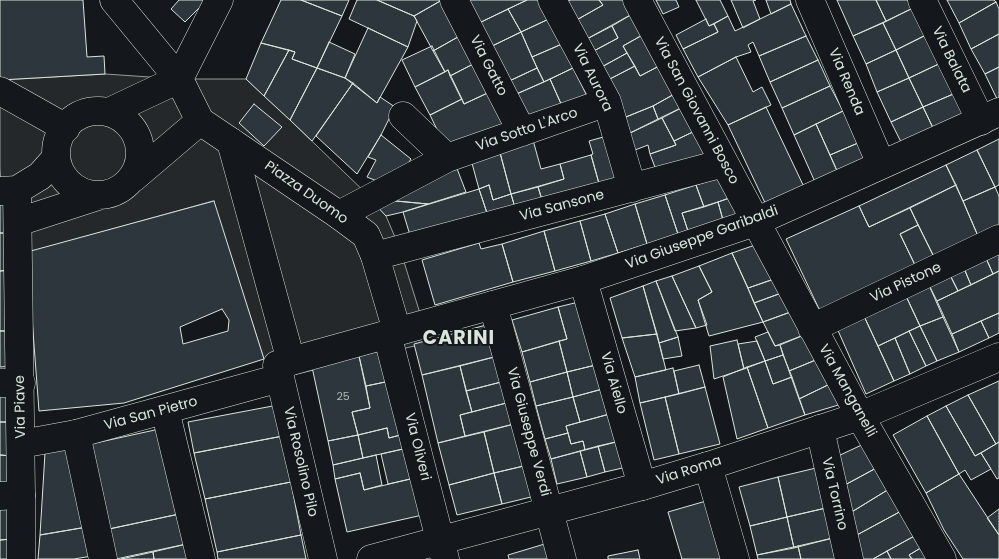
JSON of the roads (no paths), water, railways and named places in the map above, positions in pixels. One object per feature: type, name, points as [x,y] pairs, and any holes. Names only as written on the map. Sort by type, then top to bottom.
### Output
[{"type":"street","name":"Piazza Duomo","points":[[114,0],[179,79],[200,121],[339,215],[387,252],[402,330]]},
{"type":"street","points":[[98,196],[78,191],[63,177],[56,158],[59,138],[70,121],[89,112],[109,112],[179,79],[219,0]]},
{"type":"street","name":"Via Gatto","points":[[454,0],[522,132]]},
{"type":"street","name":"Via Aurora","points":[[552,0],[608,102],[632,188]]},
{"type":"street","name":"Via San Giovanni Bosco","points":[[637,0],[755,222]]},
{"type":"street","name":"Via Renda","points":[[810,0],[881,164]]},
{"type":"street","name":"Via Balata","points":[[922,0],[993,117]]},
{"type":"street","points":[[0,92],[66,128]]},
{"type":"street","name":"Via Sotto L'Arco","points":[[339,215],[447,158],[608,102]]},
{"type":"street","points":[[109,112],[127,122],[138,139],[140,159],[133,178]]},
{"type":"street","points":[[403,116],[447,158]]},
{"type":"street","name":"Via Giuseppe Garibaldi","points":[[402,330],[583,280],[755,222],[881,164],[993,117]]},
{"type":"street","points":[[18,222],[117,191],[200,121]]},
{"type":"street","name":"Via Rosolino Pilo","points":[[231,142],[282,368],[322,559]]},
{"type":"street","points":[[6,191],[40,176],[56,158]]},
{"type":"street","name":"Via Sansone","points":[[387,252],[724,163]]},
{"type":"street","name":"Via Piave","points":[[6,191],[18,222],[19,255],[10,383],[22,444],[11,496],[21,559]]},
{"type":"street","name":"Via Manganelli","points":[[755,222],[860,416],[942,559]]},
{"type":"street","name":"Via Pistone","points":[[812,328],[999,239]]},
{"type":"street","name":"Via Aiello","points":[[583,280],[642,486]]},
{"type":"street","name":"Via Giuseppe Verdi","points":[[493,305],[562,559]]},
{"type":"street","name":"Via San Pietro","points":[[22,444],[76,434],[165,410],[282,368],[402,330]]},
{"type":"street","name":"Via Oliveri","points":[[402,330],[443,550]]},
{"type":"street","name":"Via Roma","points":[[371,559],[443,550],[550,512],[708,466],[860,416],[999,357]]},
{"type":"street","points":[[165,410],[200,559]]},
{"type":"street","name":"Via Torrino","points":[[820,429],[849,559]]},
{"type":"street","points":[[76,434],[103,559]]},
{"type":"street","points":[[708,466],[735,559]]},
{"type":"district","name":"CARINI","points":[[459,339]]}]
